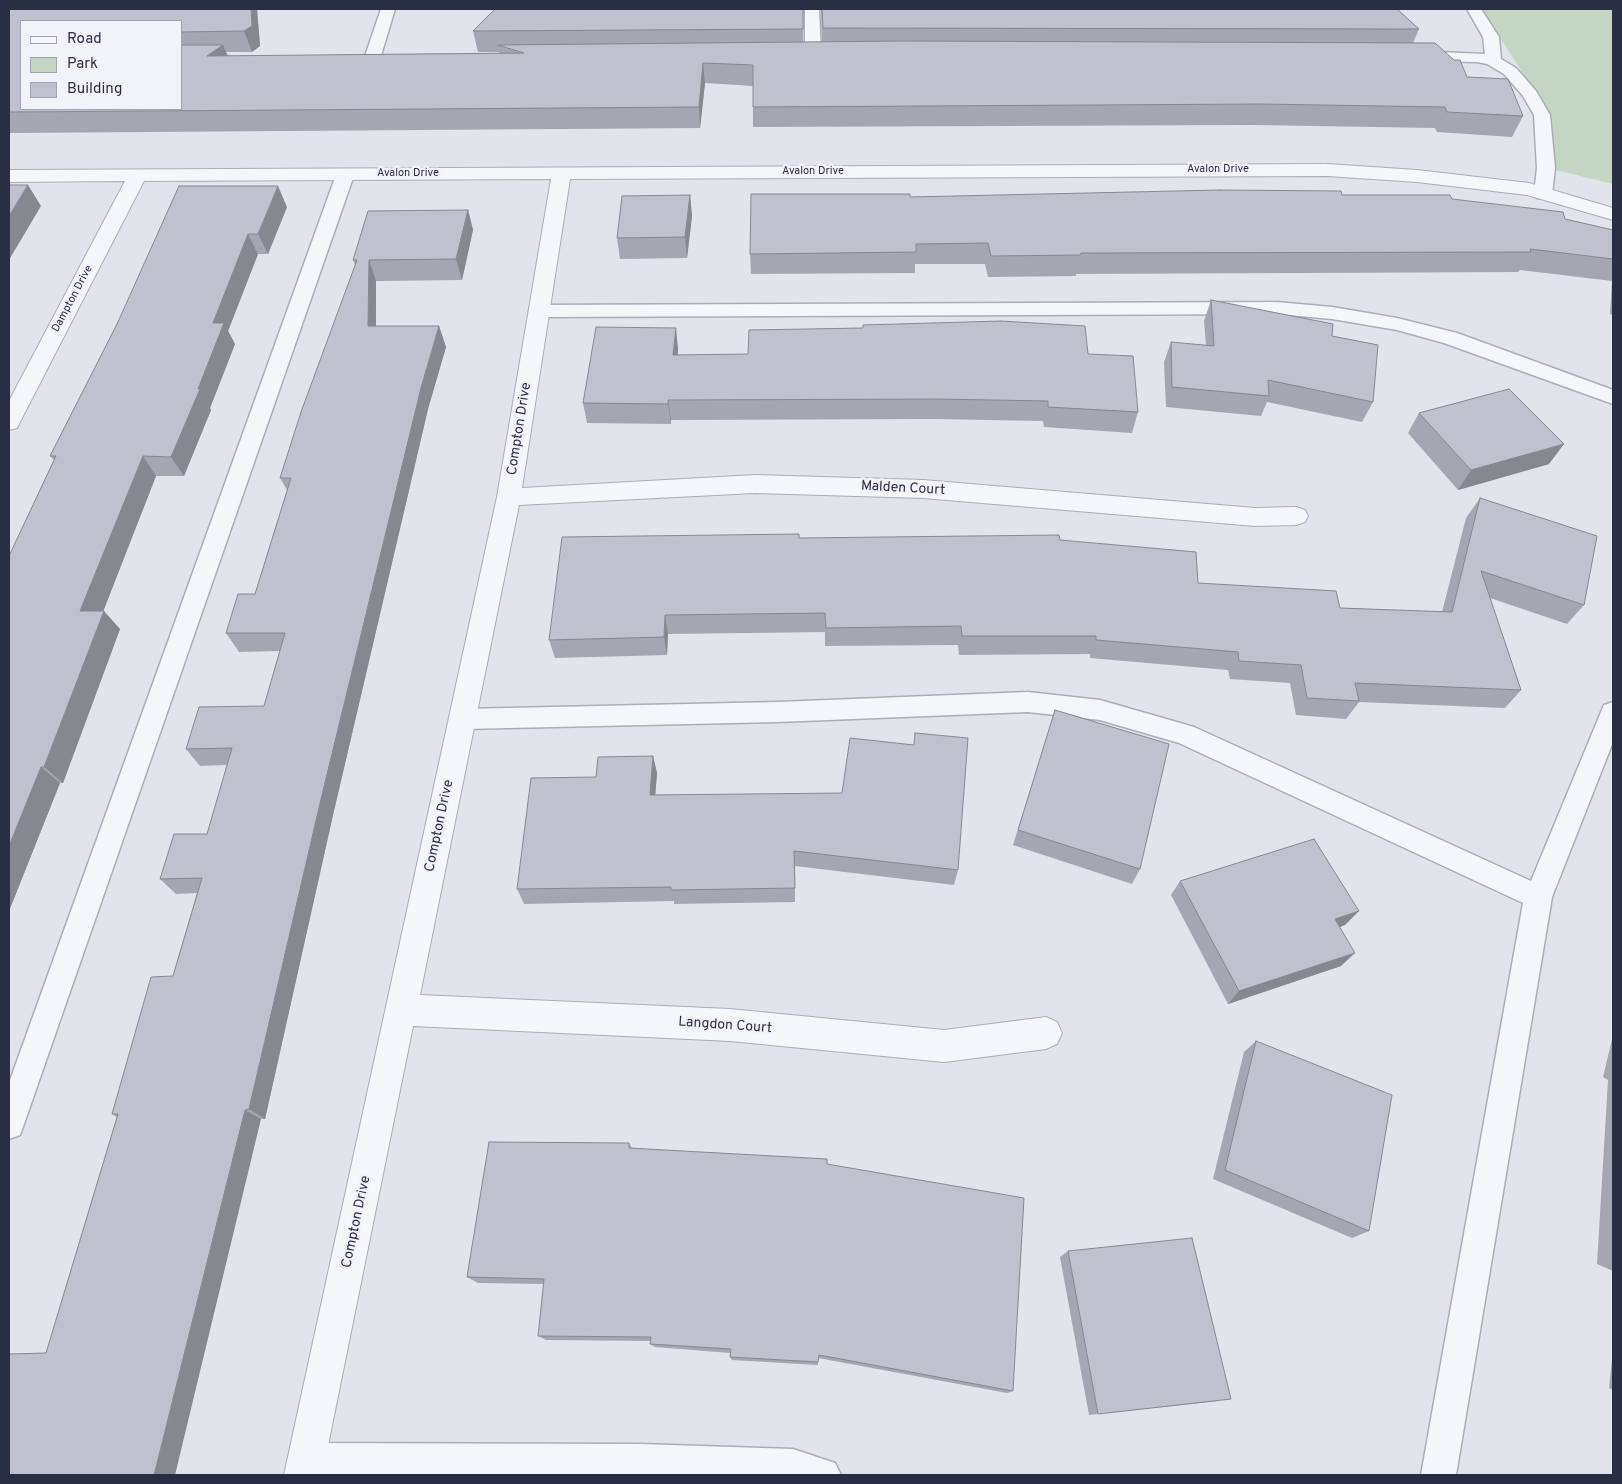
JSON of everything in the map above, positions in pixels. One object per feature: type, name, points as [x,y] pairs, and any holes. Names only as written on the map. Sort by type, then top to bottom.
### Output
[{"type":"street","name":"Avalon Drive","points":[[9,176],[1327,170],[1529,189],[1613,214]]},
{"type":"street","name":"Compton Drive","points":[[304,1468],[510,497],[561,174]]},
{"type":"street","name":"Dampton Drive","points":[[9,422],[137,176]]},
{"type":"street","name":"Malden Court","points":[[510,497],[755,484],[923,488],[1255,517],[1296,516]]},
{"type":"street","name":"Langdon Court","points":[[402,1010],[730,1025],[944,1046],[1046,1033]]},
{"type":"lane","points":[[372,59],[388,9]]},
{"type":"lane","points":[[812,9],[813,56]]},
{"type":"lane","points":[[1474,9],[1492,37],[1493,61]]},
{"type":"lane","points":[[794,56],[832,56]]},
{"type":"lane","points":[[1402,56],[1477,57],[1493,61],[1510,71],[1530,94],[1542,115],[1546,168],[1543,194]]},
{"type":"lane","points":[[353,59],[389,59]]},
{"type":"lane","points":[[9,1124],[345,175]]},
{"type":"lane","points":[[539,311],[1277,308],[1332,313],[1406,326],[1450,338],[1613,397]]},
{"type":"lane","points":[[463,719],[778,712],[1028,702],[1100,710],[1185,734],[1538,897]]},
{"type":"lane","points":[[1439,1475],[1538,897],[1613,712]]},
{"type":"lane","points":[[304,1468],[650,1461],[793,1466],[823,1475]]},
{"type":"green space","points":[[1482,9],[1613,9],[1613,184],[1556,170],[1554,166],[1552,120]]},
{"type":"building","points":[[9,9],[251,9],[252,26],[244,31],[182,32],[182,20],[20,20],[20,110],[182,110],[182,45],[223,45],[207,56],[524,53],[498,45],[902,41],[1435,43],[1454,60],[1460,60],[1467,77],[1508,79],[1523,116],[1447,112],[1445,107],[1260,104],[753,107],[753,65],[703,63],[699,107],[9,112]]},
{"type":"building","points":[[495,9],[803,9],[803,29],[473,31]]},
{"type":"building","points":[[822,9],[1397,9],[1419,29],[823,28]]},
{"type":"building","points":[[9,185],[28,185],[9,216]]},
{"type":"building","points":[[179,186],[278,186],[258,234],[248,234],[213,323],[224,323],[198,389],[200,389],[171,457],[143,456],[80,611],[104,611],[44,767],[41,767],[9,846],[9,556],[56,456],[50,456],[117,324]]},
{"type":"building","points":[[1220,190],[1341,191],[1342,195],[1450,195],[1452,199],[1563,212],[1565,219],[1613,230],[1613,259],[1530,249],[1531,252],[1081,253],[1080,255],[991,256],[988,243],[916,244],[916,252],[750,254],[751,194],[910,194],[910,197]]},
{"type":"building","points":[[690,195],[685,237],[617,238],[622,196]]},
{"type":"building","points":[[468,210],[456,259],[369,260],[368,326],[439,326],[421,388],[321,799],[249,1109],[245,1110],[154,1475],[9,1475],[9,1354],[46,1353],[118,1114],[112,1114],[151,977],[173,976],[202,878],[160,879],[174,834],[207,834],[232,748],[186,749],[199,707],[264,706],[285,633],[226,633],[238,594],[255,594],[291,478],[280,478],[301,412],[357,260],[353,260],[368,211]]},
{"type":"building","points":[[1211,300],[1333,324],[1332,336],[1378,345],[1373,402],[1268,380],[1269,396],[1172,387],[1171,342],[1214,346]]},
{"type":"building","points":[[1001,321],[1085,326],[1088,354],[1133,356],[1138,412],[1048,407],[1048,401],[937,399],[668,400],[668,404],[583,403],[596,327],[676,328],[673,355],[748,354],[749,330],[863,328],[863,325]]},
{"type":"building","points":[[1509,389],[1564,444],[1471,470],[1419,413]]},
{"type":"building","points":[[1480,498],[1597,536],[1584,605],[1481,571],[1521,690],[1355,683],[1359,701],[1307,698],[1301,665],[1239,661],[1238,652],[1096,640],[1096,636],[962,636],[961,626],[826,628],[825,613],[665,615],[664,637],[549,640],[562,537],[799,534],[799,538],[1059,535],[1060,540],[1196,552],[1198,583],[1336,591],[1340,608],[1452,612]]},
{"type":"building","points":[[1055,710],[1169,744],[1140,869],[1018,830]]},
{"type":"building","points":[[915,733],[968,738],[958,870],[794,851],[795,888],[671,890],[671,887],[517,889],[531,778],[596,777],[598,757],[653,756],[650,795],[842,793],[850,738],[914,745]]},
{"type":"building","points":[[1314,839],[1359,911],[1335,919],[1355,953],[1239,991],[1180,881]]},
{"type":"building","points":[[1256,1041],[1392,1095],[1369,1231],[1225,1170]]},
{"type":"building","points":[[489,1142],[629,1143],[629,1148],[827,1159],[827,1164],[1024,1198],[1013,1391],[819,1355],[818,1362],[730,1357],[731,1349],[650,1344],[651,1337],[538,1336],[544,1279],[467,1277]]},
{"type":"building","points":[[1192,1238],[1231,1399],[1098,1414],[1068,1251]]}]
